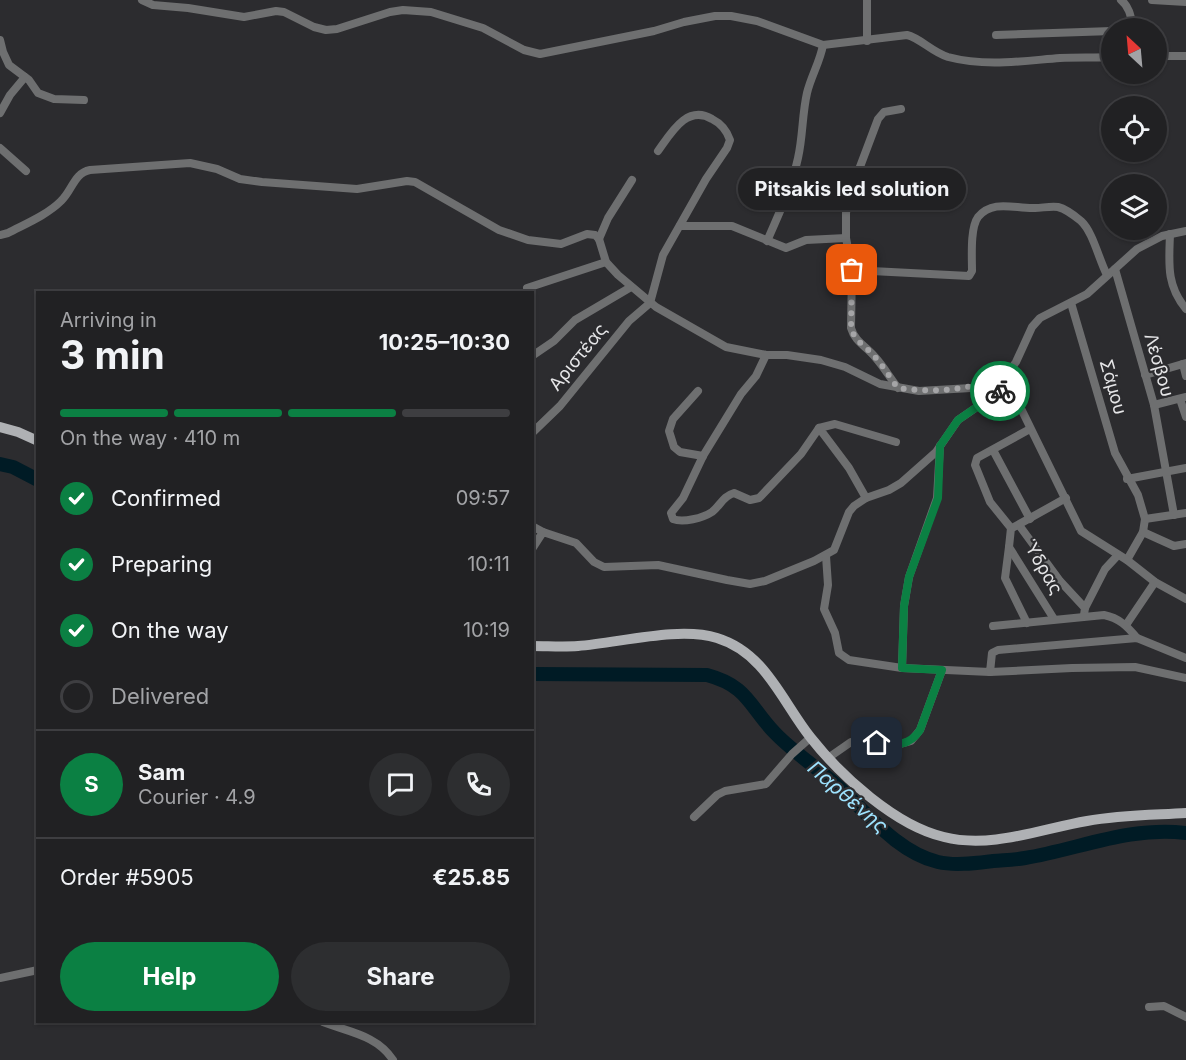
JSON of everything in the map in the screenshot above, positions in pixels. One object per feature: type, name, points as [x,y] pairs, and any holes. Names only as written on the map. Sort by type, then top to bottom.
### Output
[{"type":"main road","points":[[0,427],[36,440]]},
{"type":"main road","points":[[534,646],[576,646],[682,635],[704,635],[725,641],[746,651],[765,671],[807,740],[896,816],[932,834],[958,840],[999,839],[1108,818],[1186,813]]},
{"type":"street","points":[[142,0],[153,5],[244,17],[276,11],[284,12],[314,27],[326,30],[337,29],[390,12],[403,10],[430,12],[483,28],[524,51],[540,54],[654,32],[684,22],[715,16],[731,16],[757,21],[823,45],[907,35],[949,57],[989,62],[1015,63],[1059,58],[1101,57]]},
{"type":"street","points":[[867,0],[867,41]]},
{"type":"street","points":[[1121,0],[1126,4],[1132,18]]},
{"type":"street","points":[[1152,0],[1186,2]]},
{"type":"street","points":[[996,35],[1101,31]]},
{"type":"street","points":[[0,40],[9,65],[25,77],[38,93],[48,98],[84,100]]},
{"type":"street","points":[[767,241],[788,192],[798,158],[802,113],[809,84],[823,45]]},
{"type":"street","points":[[1167,56],[1186,56]]},
{"type":"street","points":[[0,113],[10,95],[25,77]]},
{"type":"street","points":[[898,388],[874,355],[853,335],[851,328],[852,270],[846,238],[846,213],[849,196],[876,124],[884,112],[901,109]]},
{"type":"street","points":[[650,303],[661,262],[730,140],[718,123],[709,117],[692,115],[685,118],[658,151]]},
{"type":"street","points":[[0,148],[26,171]]},
{"type":"street","points":[[0,235],[8,233],[62,200],[83,171],[190,163],[240,179],[262,182],[357,189],[411,182],[428,188],[499,230],[528,240],[561,244],[587,234],[595,235],[606,262],[631,287],[650,303],[726,346],[744,352],[787,355],[831,363],[880,384],[919,391],[971,388],[1005,376],[1016,362],[1040,318],[1087,294],[1137,249],[1170,234],[1186,231]]},
{"type":"street","points":[[598,239],[608,218],[632,180]]},
{"type":"street","points":[[852,270],[965,278],[972,271],[976,219],[989,208],[1005,205],[1024,208],[1057,207],[1072,214],[1083,222],[1088,230],[1107,275]]},
{"type":"street","points":[[680,226],[732,226],[786,248],[806,240],[846,238]]},
{"type":"street","points":[[1170,234],[1169,274],[1175,292],[1186,309]]},
{"type":"street","points":[[527,288],[606,262]]},
{"type":"street","name":"Λέσβου","points":[[1115,269],[1154,405],[1174,514]]},
{"type":"street","points":[[534,355],[554,341],[575,320],[631,287]]},
{"type":"street","name":"Αριστέας","points":[[534,432],[560,406],[629,321],[650,303]]},
{"type":"street","name":"Σάμου","points":[[1071,303],[1115,453],[1138,495],[1144,519]]},
{"type":"street","points":[[766,355],[756,376],[741,394],[703,456],[683,498],[671,513],[675,520],[703,516],[712,512],[729,494],[734,493],[750,500],[759,498],[801,454],[819,428],[835,424],[896,442]]},
{"type":"street","points":[[1146,375],[1185,363],[1186,376]]},
{"type":"street","points":[[1005,376],[1081,531],[1122,557],[1155,582],[1186,599]]},
{"type":"street","points":[[534,527],[576,543],[594,562],[604,567],[658,565],[750,584],[765,581],[826,556],[836,547],[849,512],[858,502],[901,483],[931,458],[958,420],[1010,385]]},
{"type":"street","points":[[698,391],[673,419],[669,431],[674,447],[680,452],[703,456]]},
{"type":"street","points":[[1154,405],[1183,398],[1186,417]]},
{"type":"street","points":[[819,428],[849,468],[866,498]]},
{"type":"street","name":"Ύδρας","points":[[1015,527],[990,502],[975,465],[977,458],[1030,429]]},
{"type":"street","points":[[902,668],[904,606],[909,577],[938,498],[940,446]]},
{"type":"street","name":"Ύδρας","points":[[993,450],[1030,519]]},
{"type":"street","points":[[1127,478],[1186,468]]},
{"type":"street","name":"Ύδρας","points":[[1066,498],[1015,527],[1009,547],[1054,619],[1085,611],[1104,615],[1126,625],[1137,638]]},
{"type":"street","points":[[1015,527],[1085,611],[1105,569],[1122,557],[1143,532],[1144,519],[1186,513]]},
{"type":"street","points":[[534,546],[543,532]]},
{"type":"street","points":[[1143,532],[1174,546],[1186,544]]},
{"type":"street","points":[[1009,547],[1005,578],[1027,623]]},
{"type":"street","points":[[826,556],[828,585],[824,609],[835,633],[839,653],[849,660],[902,668],[990,672],[1135,667],[1186,678]]},
{"type":"street","points":[[1126,625],[1155,582]]},
{"type":"street","points":[[993,626],[1054,619]]},
{"type":"street","points":[[990,672],[992,653],[998,650],[1137,638],[1186,658]]},
{"type":"street","points":[[828,758],[851,742],[897,745],[911,741],[920,730],[942,670]]},
{"type":"street","points":[[694,817],[717,795],[725,791],[766,784],[807,740]]},
{"type":"street","points":[[0,978],[36,970]]},
{"type":"street","points":[[1149,1007],[1164,1006],[1186,1017]]},
{"type":"street","points":[[326,1023],[372,1040],[390,1054],[393,1060]]},
{"type":"waterway","name":"Παρθένης","points":[[0,464],[13,467],[36,479]]},
{"type":"waterway","name":"Παρθένης","points":[[534,674],[707,675],[721,680],[740,691],[782,740],[834,783],[895,840],[923,857],[938,862],[966,864],[1017,859],[1125,835],[1186,833]]},
{"type":"way so far","points":[[852,270],[851,328],[853,335],[874,355],[898,388],[919,391],[971,388],[1005,376],[1010,385],[1000,391]]},
{"type":"place","name":"Pitsakis led solution","points":[[852,270]]},
{"type":"route","points":[[877,743],[906,744],[916,737],[942,670],[902,668],[904,606],[917,549],[938,498],[940,446],[958,420],[1000,391]]}]
